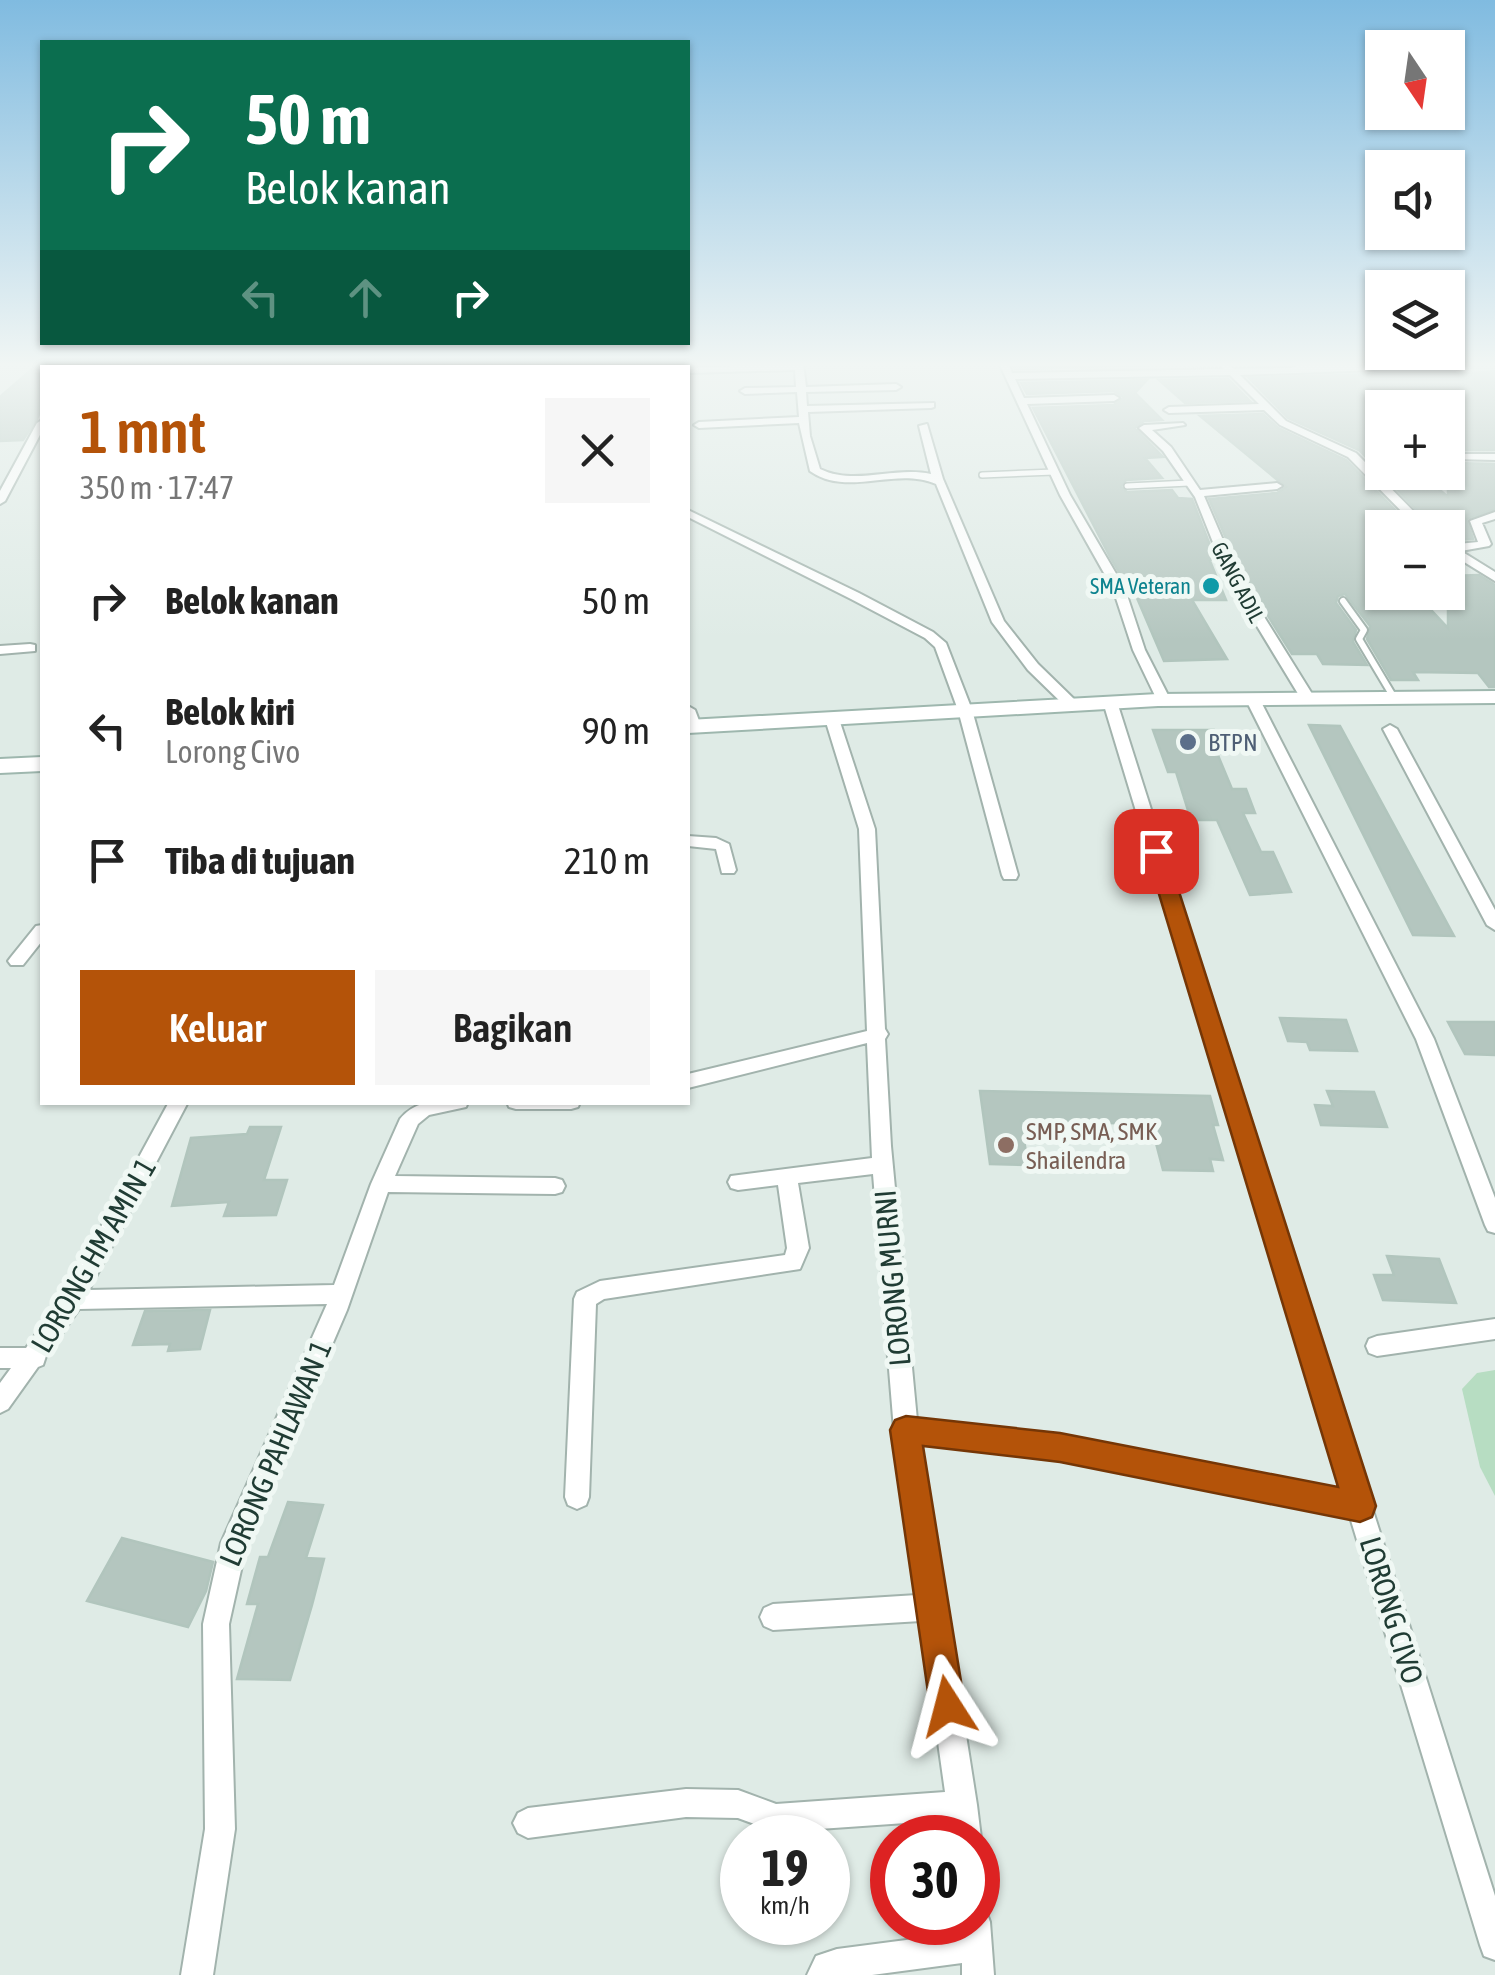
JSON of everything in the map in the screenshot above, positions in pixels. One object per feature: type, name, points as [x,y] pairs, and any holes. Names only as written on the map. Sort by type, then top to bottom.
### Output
[{"type":"main road","points":[[690,721],[832,720],[1162,700],[1495,697]]},
{"type":"main road","points":[[0,766],[40,764]]},
{"type":"street","points":[[0,501],[25,455]]},
{"type":"street","points":[[812,455],[815,471],[821,476],[916,474],[938,480]]},
{"type":"street","points":[[932,455],[938,480],[998,622],[1033,667],[1071,704]]},
{"type":"street","points":[[1046,455],[1119,589],[1139,650],[1162,700]]},
{"type":"street","name":"GANG ADIL","points":[[1170,455],[1194,488],[1232,575],[1308,697]]},
{"type":"street","points":[[1352,455],[1407,510]]},
{"type":"street","points":[[1465,457],[1495,456]]},
{"type":"street","points":[[1194,488],[1276,486]]},
{"type":"street","points":[[690,514],[929,635],[944,650],[965,710],[1010,875]]},
{"type":"street","points":[[1465,547],[1484,545],[1476,521],[1495,515]]},
{"type":"street","points":[[690,529],[713,526]]},
{"type":"street","points":[[1465,559],[1495,578]]},
{"type":"street","points":[[0,650],[30,648]]},
{"type":"street","points":[[1252,698],[1425,1039],[1495,1225]]},
{"type":"street","name":"LORONG CIVO","points":[[1110,702],[1495,1944]]},
{"type":"street","name":"LORONG MURNI","points":[[832,720],[867,829],[883,1165],[906,1430],[963,1815]]},
{"type":"street","points":[[1390,729],[1495,925]]},
{"type":"street","points":[[690,841],[722,847],[728,870]]},
{"type":"street","points":[[16,961],[40,932]]},
{"type":"street","points":[[690,1081],[878,1034]]},
{"type":"street","name":"LORONG HM AMIN 1","points":[[0,1402],[73,1300],[177,1105]]},
{"type":"street","name":"LORONG PAHLAWAN 1","points":[[198,1975],[220,1830],[215,1690],[216,1624],[222,1582],[252,1498],[342,1294],[381,1184],[414,1114],[445,1105]]},
{"type":"street","points":[[738,1182],[883,1165]]},
{"type":"street","points":[[577,1497],[585,1299],[600,1290],[792,1263],[798,1248],[787,1176]]},
{"type":"street","points":[[381,1184],[554,1186]]},
{"type":"street","points":[[73,1300],[342,1294]]},
{"type":"street","points":[[1377,1346],[1495,1329]]},
{"type":"street","points":[[0,1358],[34,1358]]},
{"type":"street","points":[[906,1430],[1060,1447],[1360,1506]]},
{"type":"street","points":[[773,1617],[932,1607]]},
{"type":"street","points":[[528,1823],[686,1803],[738,1804],[776,1818],[962,1805]]},
{"type":"street","points":[[823,1975],[826,1967],[838,1964],[977,1948]]},
{"type":"lane","points":[[982,475],[1054,472]]},
{"type":"lane","points":[[1127,486],[1194,488]]},
{"type":"lane","points":[[1343,601],[1364,630],[1359,639],[1394,696]]},
{"type":"green space","points":[[1495,1370],[1495,1496],[1480,1467],[1462,1389],[1477,1373]]},
{"type":"building","points":[[1057,455],[1163,457],[1145,458],[1162,478],[1126,480],[1121,487],[1127,492],[1172,490],[1178,498],[1192,499],[1226,600],[1192,600],[1227,659],[1164,661],[1134,591],[1130,591]]},
{"type":"building","points":[[1247,455],[1336,455],[1365,479],[1365,490],[1376,490],[1395,510],[1365,510],[1365,610],[1431,610],[1448,628],[1448,610],[1465,610],[1465,575],[1479,575],[1495,585],[1495,687],[1489,687],[1478,673],[1413,672],[1418,680],[1391,680],[1367,639],[1370,626],[1345,594],[1338,596],[1336,603],[1356,630],[1353,642],[1367,665],[1323,664],[1317,654],[1292,654],[1241,573],[1209,499],[1277,493],[1286,487]]},
{"type":"building","points":[[1465,463],[1495,464],[1495,509],[1467,519],[1473,539],[1465,540],[1465,510],[1417,510],[1397,490],[1440,490],[1448,497],[1448,490],[1465,490]]},
{"type":"building","points":[[1309,725],[1340,726],[1454,936],[1413,935]]},
{"type":"building","points":[[1153,730],[1214,730],[1224,753],[1217,753],[1232,789],[1246,789],[1255,813],[1243,813],[1261,852],[1273,852],[1291,892],[1250,895],[1217,820],[1191,820],[1176,772],[1168,772]]},
{"type":"building","points":[[1280,1018],[1346,1020],[1357,1051],[1310,1050],[1307,1042],[1288,1041]]},
{"type":"building","points":[[1448,1022],[1495,1022],[1495,1055],[1465,1054]]},
{"type":"building","name":"SMP, SMA, SMK Shailendra","points":[[980,1091],[1210,1096],[1223,1160],[1210,1159],[1213,1171],[1163,1170],[1151,1124],[1021,1121],[1028,1165],[990,1164]]},
{"type":"building","points":[[1327,1091],[1374,1092],[1387,1127],[1321,1125],[1315,1105],[1333,1106]]},
{"type":"building","points":[[250,1127],[281,1127],[264,1180],[287,1180],[276,1215],[224,1216],[229,1202],[172,1206],[191,1138],[247,1134]]},
{"type":"building","points":[[1387,1256],[1439,1259],[1456,1303],[1383,1300],[1374,1275],[1394,1275]]},
{"type":"building","points":[[210,1310],[200,1349],[168,1351],[170,1344],[133,1345],[145,1311]]},
{"type":"building","points":[[288,1502],[323,1505],[306,1558],[324,1559],[312,1605],[290,1680],[237,1679],[258,1604],[247,1604],[260,1557],[268,1557]]},
{"type":"building","points":[[122,1538],[213,1562],[206,1591],[188,1627],[87,1601]]},
{"type":"place","name":"SMA Veteran","points":[[1211,586]]},
{"type":"place","name":"BTPN","points":[[1188,742]]},
{"type":"place","name":"SMP, SMA, SMK Shailendra","points":[[1006,1145]]},
{"type":"route","points":[[948,1706],[906,1430],[1060,1447],[1360,1506],[1156,851]]}]
